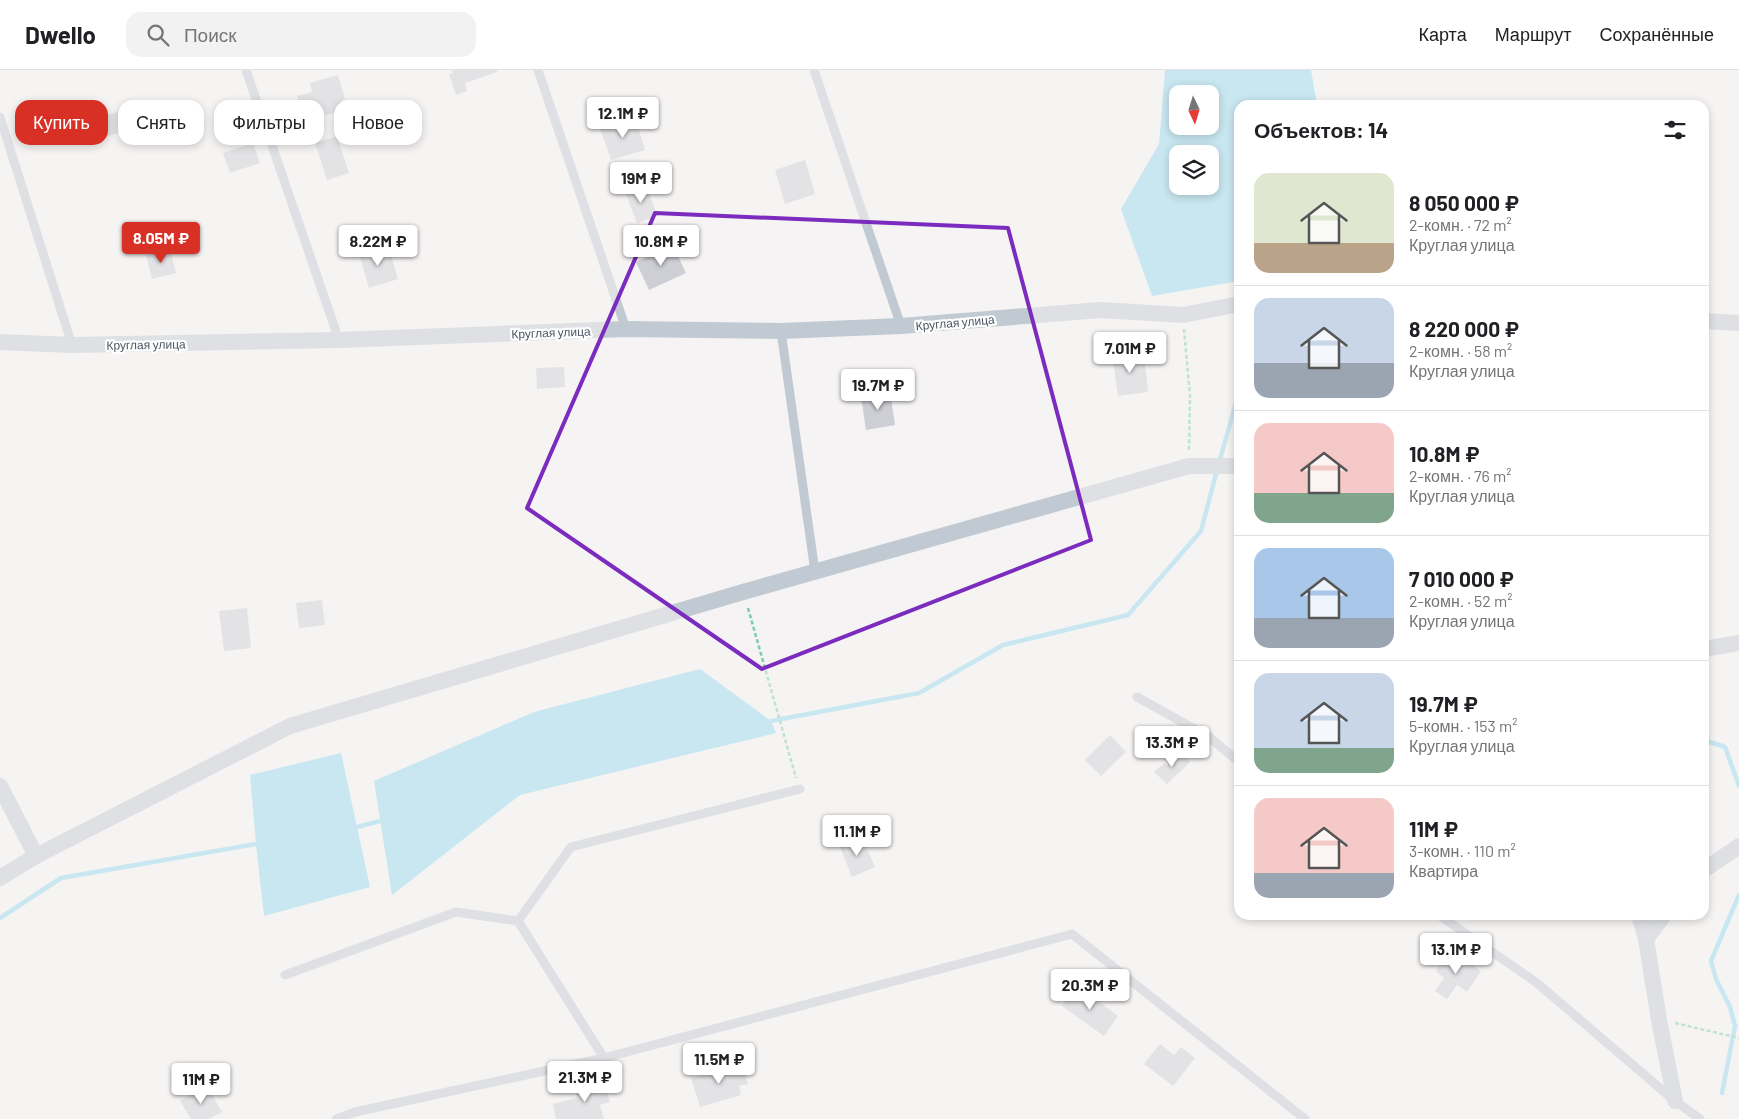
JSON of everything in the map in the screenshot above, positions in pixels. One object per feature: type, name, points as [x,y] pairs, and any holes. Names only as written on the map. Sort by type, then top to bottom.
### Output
[{"type":"street","name":"Круглая улица","points":[[0,342],[72,346],[339,340],[626,329],[781,330],[901,326],[1100,310],[1183,315],[1234,305]]},
{"type":"street","points":[[1709,321],[1739,323]]},
{"type":"street","points":[[0,878],[36,856],[290,726],[743,592],[1189,466],[1234,466]]},
{"type":"street","points":[[1709,648],[1739,643]]},
{"type":"street","points":[[0,786],[36,856]]},
{"type":"street","points":[[1709,867],[1739,846]]},
{"type":"street","points":[[1640,920],[1646,939],[1658,1020],[1675,1101]]},
{"type":"street","points":[[1646,939],[1660,920]]},
{"type":"lane","points":[[246,70],[339,340]]},
{"type":"lane","points":[[538,70],[626,329]]},
{"type":"lane","points":[[814,70],[901,326]]},
{"type":"lane","points":[[0,116],[72,346]]},
{"type":"lane","points":[[781,330],[815,572]]},
{"type":"lane","points":[[1137,697],[1209,737],[1234,758]]},
{"type":"lane","points":[[518,921],[571,847],[800,789]]},
{"type":"lane","points":[[285,975],[456,912],[518,921],[604,1058]]},
{"type":"lane","points":[[1446,920],[1537,983],[1675,1101],[1700,1119]]},
{"type":"lane","points":[[336,1119],[355,1112],[604,1058],[1072,934],[1305,1119]]},
{"type":"path","points":[[1183,315],[1190,396],[1189,466]]},
{"type":"path","points":[[743,592],[800,789]]},
{"type":"path","points":[[1658,1020],[1739,1038]]},
{"type":"highlighted area","points":[[655,213],[1008,228],[1091,540],[762,669],[527,508]]},
{"type":"water","points":[[1165,70],[1311,70],[1316,100],[1234,100],[1234,282],[1152,296],[1121,209],[1159,144]]},
{"type":"water","points":[[700,669],[771,721],[776,733],[520,795],[392,895],[374,781],[534,712]]},
{"type":"water","points":[[341,753],[370,887],[264,916],[250,775]]},
{"type":"building","points":[[452,70],[497,70],[497,72],[465,83],[467,91],[456,95],[449,74],[453,73]]},
{"type":"building","points":[[338,75],[345,99],[334,100],[334,113],[324,116],[324,100],[298,100],[297,96],[312,92],[310,83]]},
{"type":"building","points":[[118,112],[118,133],[108,136],[108,115]]},
{"type":"building","points":[[635,117],[645,150],[611,160],[600,128]]},
{"type":"building","points":[[334,137],[334,145],[340,145],[349,173],[327,180],[316,145],[324,145],[324,140]]},
{"type":"building","points":[[247,145],[254,145],[260,163],[230,173],[223,153]]},
{"type":"building","points":[[805,160],[815,194],[785,204],[775,170]]},
{"type":"building","points":[[646,184],[657,216],[637,223],[625,192]]},
{"type":"building","points":[[665,243],[669,252],[675,250],[686,273],[649,290],[636,262],[652,255],[650,250]]},
{"type":"building","points":[[388,245],[398,279],[369,288],[359,254]]},
{"type":"building","points":[[170,249],[176,273],[152,279],[146,255]]},
{"type":"building","points":[[1130,351],[1131,357],[1144,356],[1148,392],[1118,396],[1112,353]]},
{"type":"building","points":[[564,367],[565,387],[537,389],[536,368]]},
{"type":"building","points":[[890,392],[895,425],[866,430],[861,397]]},
{"type":"building","points":[[322,600],[325,625],[299,628],[296,603]]},
{"type":"building","points":[[247,608],[251,648],[224,651],[219,611]]},
{"type":"building","points":[[1110,735],[1126,752],[1101,776],[1085,760]]},
{"type":"building","points":[[1181,752],[1190,762],[1167,784],[1154,772],[1164,763],[1167,766]]},
{"type":"building","points":[[862,838],[875,867],[852,877],[840,847]]},
{"type":"building","points":[[1450,950],[1481,971],[1467,992],[1457,985],[1447,999],[1435,991],[1444,978],[1436,971]]},
{"type":"building","points":[[1077,986],[1118,1016],[1104,1036],[1062,1006]]},
{"type":"building","points":[[1160,1044],[1174,1055],[1181,1047],[1195,1058],[1173,1086],[1144,1064]]},
{"type":"building","points":[[742,1065],[748,1084],[739,1086],[741,1095],[700,1107],[691,1078],[725,1066],[727,1070]]},
{"type":"building","points":[[604,1077],[610,1102],[600,1105],[604,1119],[556,1119],[553,1104],[577,1098],[576,1093],[592,1090],[590,1080]]},
{"type":"building","points":[[206,1085],[222,1112],[209,1119],[191,1119],[180,1101]]},
{"type":"waterway","points":[[1219,463],[1234,410]]},
{"type":"waterway","points":[[771,721],[919,693],[1003,645],[1128,615],[1201,531],[1217,470]]},
{"type":"waterway","points":[[1709,742],[1725,747],[1739,786]]},
{"type":"waterway","points":[[357,827],[380,821]]},
{"type":"waterway","points":[[0,918],[61,878],[256,844]]},
{"type":"waterway","points":[[1722,1093],[1735,1026],[1730,1007],[1716,979],[1711,961],[1739,895]]}]
